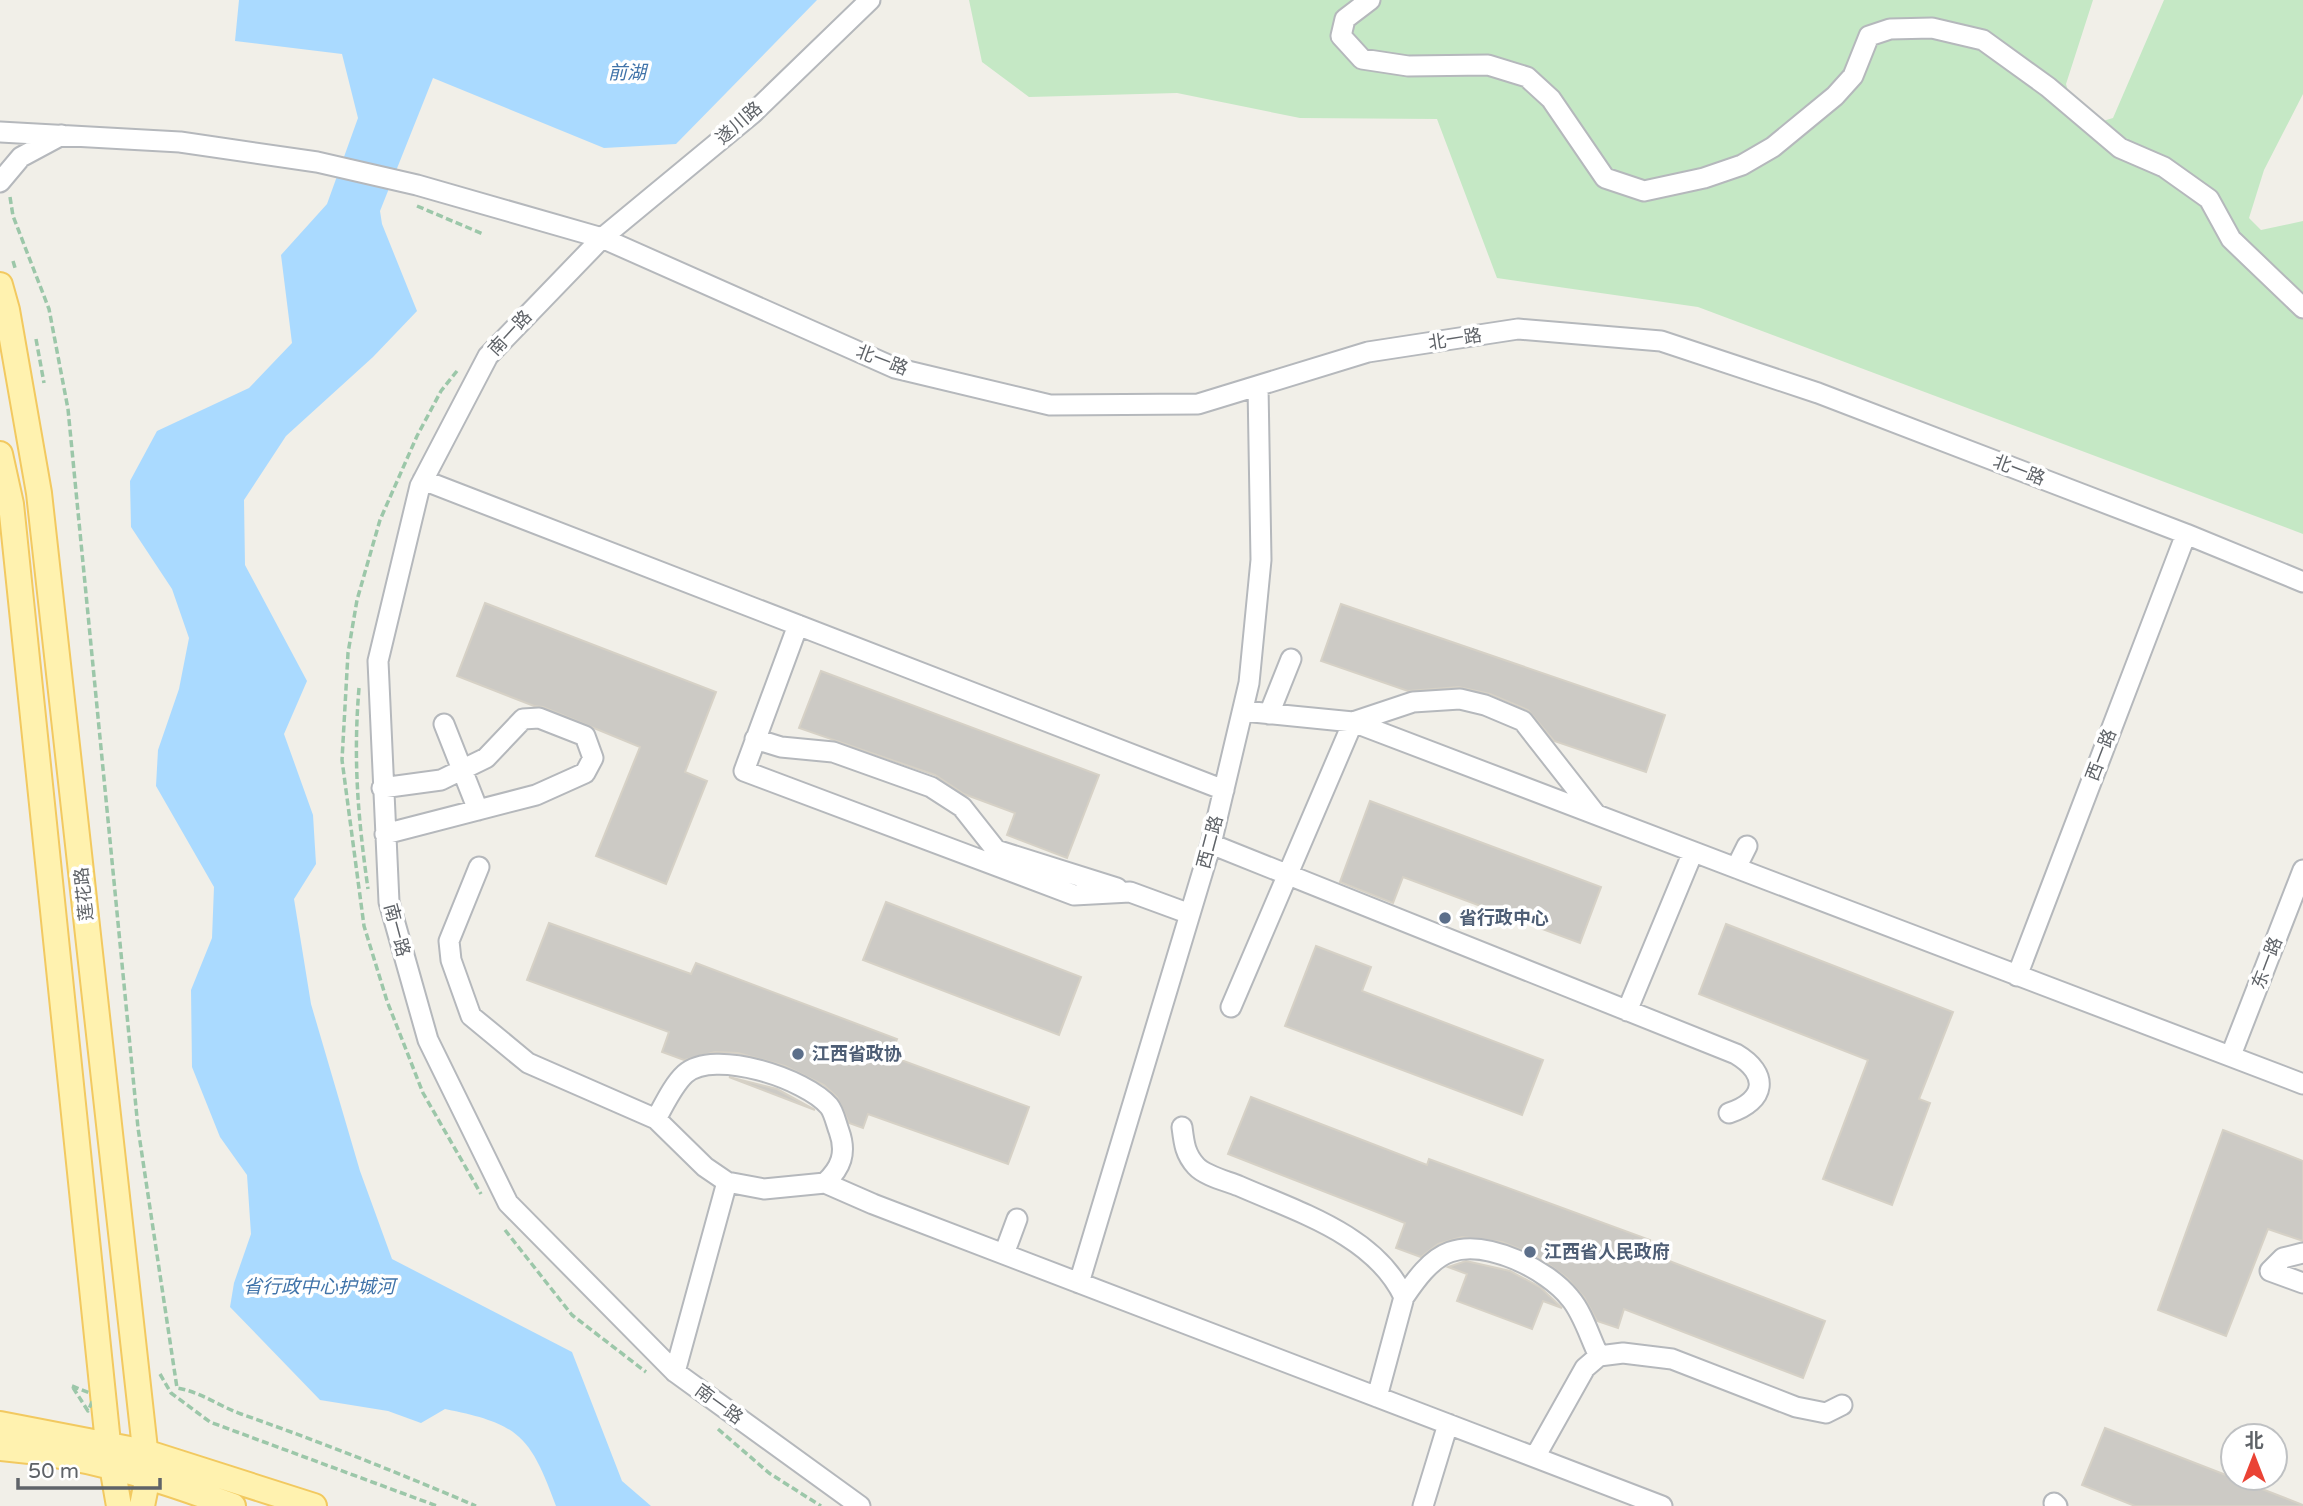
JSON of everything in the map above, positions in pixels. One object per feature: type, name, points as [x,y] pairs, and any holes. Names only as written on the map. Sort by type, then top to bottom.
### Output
[{"type":"main road","name":"莲花路","points":[[8,279],[7,310],[39,493],[147,1464],[142,1506]]},
{"type":"main road","name":"莲花路","points":[[0,453],[12,517],[109,1455],[119,1506]]},
{"type":"main road","points":[[0,1424],[109,1455],[314,1506]]},
{"type":"main road","points":[[0,1448],[109,1455]]},
{"type":"main road","points":[[147,1464],[233,1506]]},
{"type":"street","name":"遂川路","points":[[602,239],[752,114],[870,0]]},
{"type":"street","points":[[1370,0],[1345,19],[1341,36],[1362,59],[1408,66],[1488,65],[1527,77],[1551,99],[1605,178],[1644,191],[1704,178],[1742,166],[1773,147],[1835,96],[1853,76],[1869,36],[1889,29],[1932,28],[1983,40],[2048,87],[2120,148],[2164,167],[2209,198],[2231,239],[2303,308]]},
{"type":"street","name":"北一路","points":[[0,132],[66,133],[180,142],[317,162],[414,194],[602,239],[895,368],[1050,405],[1198,404],[1368,352],[1518,329],[1661,341],[1818,393],[2186,534],[2303,582]]},
{"type":"street","points":[[5,187],[22,157],[45,142],[66,133]]},
{"type":"street","name":"南一路","points":[[602,239],[488,356],[423,480],[378,661],[389,902],[428,1040],[508,1203],[675,1372],[860,1506]]},
{"type":"street","name":"西二路","points":[[1079,1283],[1211,844],[1249,683],[1261,560],[1258,386]]},
{"type":"street","points":[[423,480],[1224,790]]},
{"type":"street","name":"西一路","points":[[2017,976],[2186,534]]},
{"type":"street","points":[[798,625],[744,771],[1074,895],[1130,892]]},
{"type":"street","points":[[1269,714],[1290,659]]},
{"type":"street","points":[[1231,1007],[1353,722],[1413,702],[1460,699],[1485,705],[1522,722],[1596,814]]},
{"type":"street","points":[[1243,711],[1353,722],[2303,1084]]},
{"type":"street","points":[[382,788],[441,780],[462,770],[486,758],[523,719],[539,718],[585,736],[593,758],[585,773],[536,795],[385,834]]},
{"type":"street","points":[[444,724],[478,810]]},
{"type":"street","points":[[755,739],[781,747],[833,752],[931,787],[962,807],[996,850],[1190,914]]},
{"type":"street","points":[[1211,844],[1736,1054],[1754,1065],[1759,1074],[1759,1089],[1745,1108],[1729,1113]]},
{"type":"street","points":[[1736,868],[1746,846]]},
{"type":"street","points":[[1627,1011],[1693,852]]},
{"type":"street","points":[[479,867],[449,941],[451,960],[471,1016],[528,1063],[656,1119],[705,1167],[727,1182],[764,1189],[825,1183],[1662,1506]]},
{"type":"street","name":"东一路","points":[[2231,1055],[2303,870]]},
{"type":"street","points":[[656,1119],[686,1073],[719,1062],[778,1076],[810,1090],[831,1107],[842,1139],[844,1156],[836,1173],[825,1183]]},
{"type":"street","points":[[1182,1127],[1185,1150],[1198,1169],[1301,1213],[1353,1241],[1380,1261],[1395,1278],[1404,1297]]},
{"type":"street","points":[[675,1372],[727,1182]]},
{"type":"street","points":[[1004,1254],[1017,1219]]},
{"type":"street","points":[[1377,1397],[1404,1297],[1420,1274],[1449,1252],[1484,1250],[1529,1264],[1570,1298],[1599,1356]]},
{"type":"street","points":[[2303,1254],[2283,1258],[2270,1271],[2303,1283]]},
{"type":"street","points":[[1535,1457],[1585,1368],[1599,1356],[1623,1353],[1672,1359],[1796,1407],[1826,1413],[1842,1405]]},
{"type":"street","points":[[1423,1506],[1448,1424]]},
{"type":"path","points":[[5,187],[13,216],[49,309],[68,409],[138,1128],[177,1388],[194,1391],[225,1408],[354,1455],[476,1506]]},
{"type":"path","points":[[414,194],[482,234]]},
{"type":"path","points":[[8,279],[13,261]]},
{"type":"path","points":[[34,332],[46,395]]},
{"type":"path","points":[[458,370],[441,391],[417,436],[380,520],[357,600],[348,653],[342,760],[364,926],[387,1002],[423,1093],[482,1196]]},
{"type":"path","points":[[359,680],[356,722],[357,823],[369,899]]},
{"type":"path","points":[[505,1229],[572,1315],[649,1375]]},
{"type":"path","points":[[159,1367],[170,1393],[210,1422],[437,1506]]},
{"type":"path","points":[[713,1425],[769,1474],[821,1506]]},
{"type":"green space","points":[[969,0],[2093,0],[2066,84],[2073,109],[2093,124],[2113,118],[2164,0],[2303,0],[2303,94],[2264,170],[2249,218],[2261,230],[2303,221],[2303,534],[1698,307],[1497,278],[1437,119],[1300,118],[1177,93],[1029,97],[982,62]]},
{"type":"water","name":"省行政中心护城河","points":[[239,0],[817,0],[676,144],[604,148],[433,78],[380,211],[382,224],[417,311],[373,357],[286,436],[244,500],[245,565],[307,681],[284,734],[313,815],[316,864],[294,899],[311,1004],[360,1171],[392,1259],[572,1352],[622,1481],[651,1506],[556,1506],[538,1463],[529,1449],[519,1437],[490,1421],[445,1409],[421,1423],[388,1411],[320,1400],[230,1307],[234,1283],[251,1234],[247,1175],[220,1137],[192,1067],[191,990],[212,938],[214,887],[156,786],[158,750],[179,689],[189,638],[172,589],[131,527],[130,481],[157,431],[249,388],[292,343],[281,255],[327,204],[358,118],[342,54],[235,41]]},
{"type":"building","points":[[485,603],[716,692],[685,772],[707,781],[666,884],[596,856],[640,747],[543,707],[534,706],[457,676]]},
{"type":"building","points":[[1341,604],[1665,715],[1646,772],[1554,741],[1528,710],[1490,694],[1459,687],[1408,691],[1321,661]]},
{"type":"building","points":[[821,671],[1099,775],[1067,858],[1007,835],[1015,813],[964,794],[935,775],[799,728]]},
{"type":"building","points":[[1370,801],[1601,887],[1580,943],[1403,877],[1393,903],[1340,882]]},
{"type":"building","points":[[886,902],[1081,977],[1059,1035],[863,960]]},
{"type":"building","points":[[549,923],[691,974],[696,963],[897,1039],[890,1056],[1029,1107],[1008,1164],[868,1114],[863,1128],[849,1123],[837,1097],[824,1085],[785,1066],[738,1053],[715,1052],[684,1060],[662,1052],[669,1032],[527,980]]},
{"type":"building","points":[[1726,924],[1953,1012],[1919,1099],[1930,1103],[1892,1205],[1823,1179],[1868,1060],[1699,994]]},
{"type":"building","points":[[1316,946],[1371,967],[1362,991],[1543,1060],[1522,1115],[1285,1026]]},
{"type":"building","points":[[729,1077],[777,1089],[815,1110]]},
{"type":"building","points":[[1251,1097],[1427,1165],[1429,1159],[1650,1240],[1646,1252],[1825,1321],[1803,1378],[1624,1309],[1618,1328],[1597,1321],[1584,1297],[1567,1278],[1537,1256],[1502,1242],[1462,1237],[1438,1244],[1421,1257],[1396,1248],[1405,1223],[1228,1154]]},
{"type":"building","points":[[2223,1130],[2303,1161],[2303,1241],[2268,1229],[2226,1336],[2158,1310]]},
{"type":"building","points":[[1466,1261],[1510,1271],[1540,1287],[1562,1308],[1543,1301],[1532,1329],[1457,1301],[1467,1274],[1448,1267]]},
{"type":"building","points":[[2105,1428],[2219,1472],[2219,1492],[2270,1492],[2303,1506],[2135,1506],[2082,1485]]},
{"type":"place","name":"省行政中心","points":[[1445,918]]},
{"type":"place","name":"江西省政协","points":[[798,1054]]},
{"type":"place","name":"江西省人民政府","points":[[1530,1252]]},
{"type":"water label","name":"前湖","points":[[627,73]]}]
